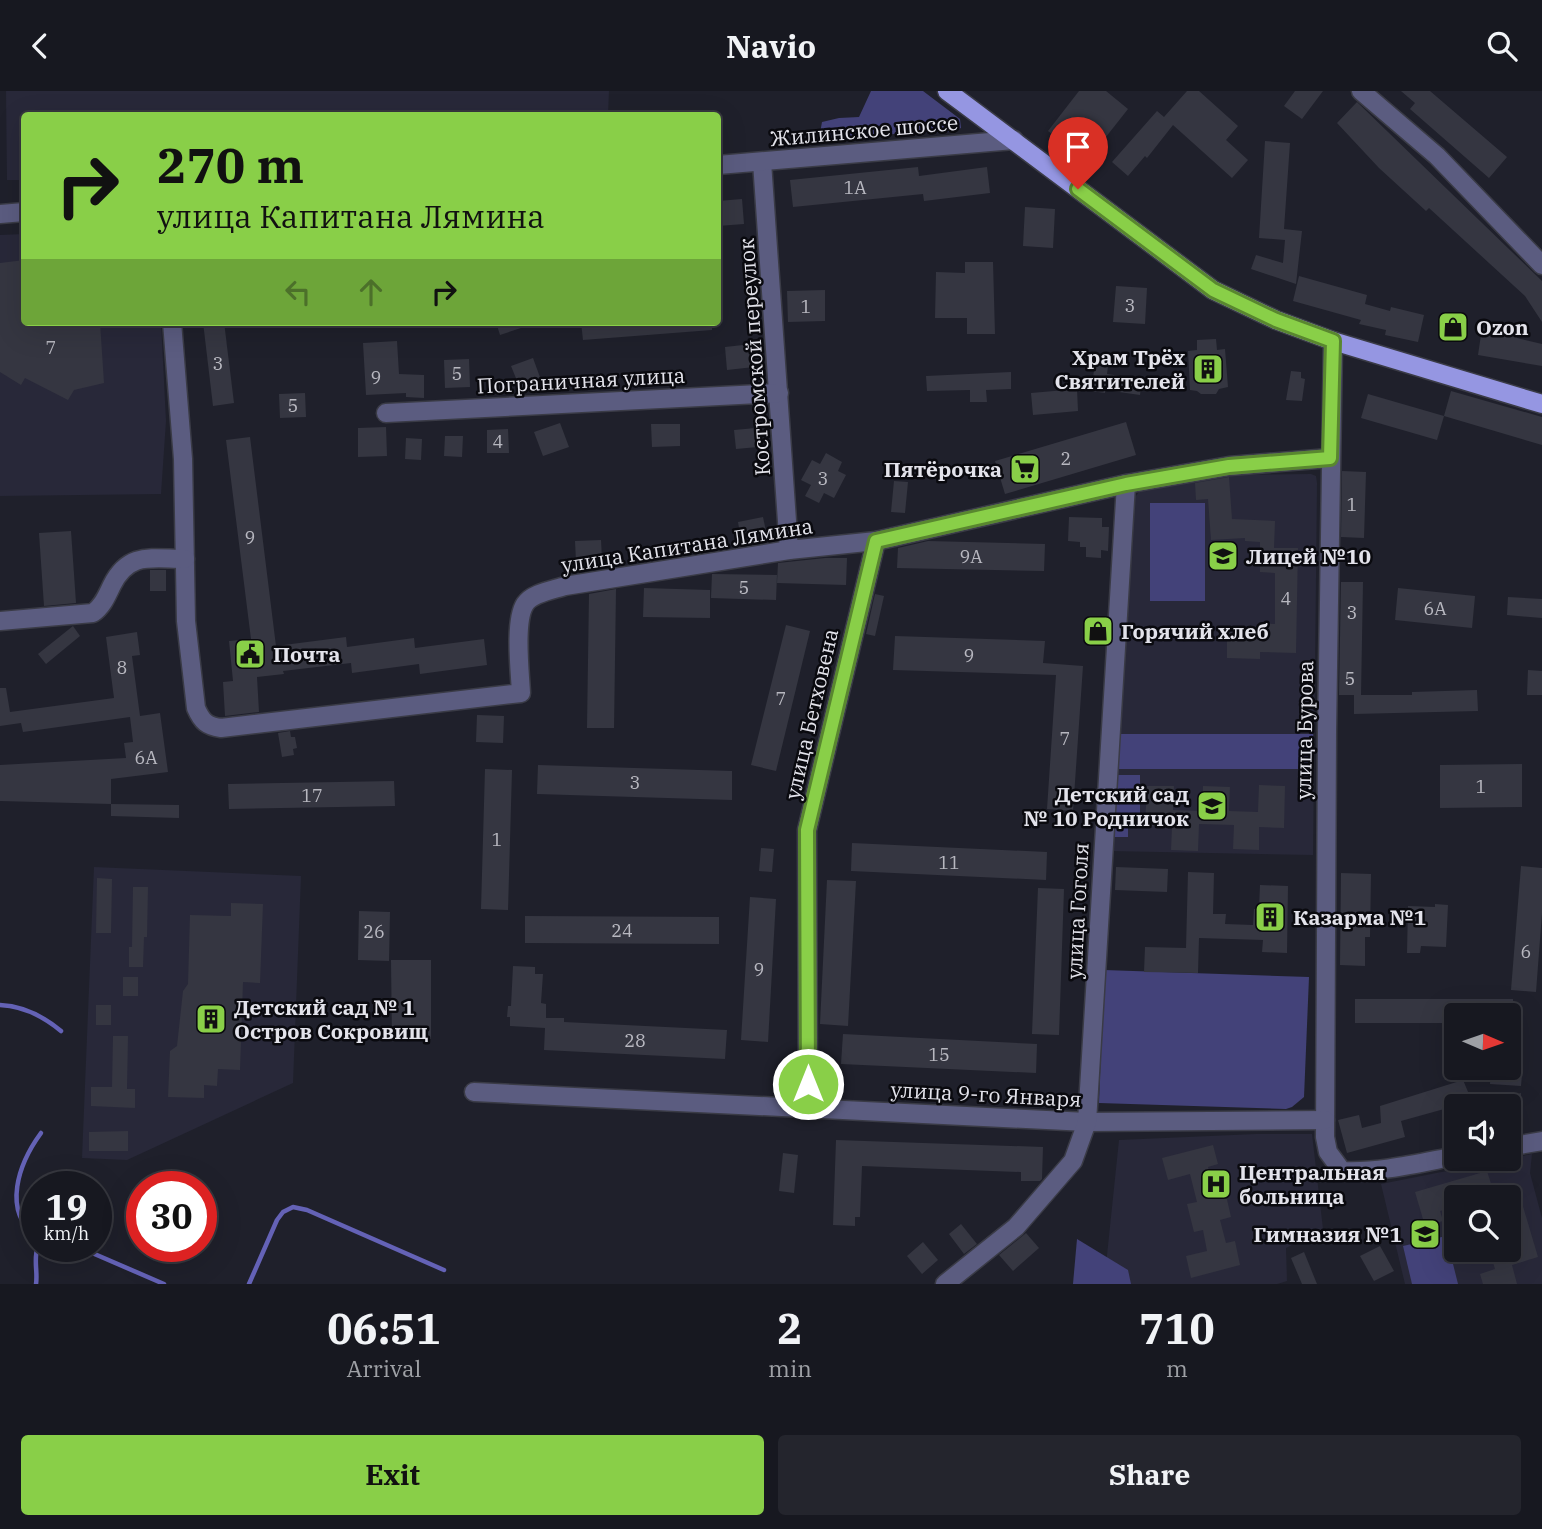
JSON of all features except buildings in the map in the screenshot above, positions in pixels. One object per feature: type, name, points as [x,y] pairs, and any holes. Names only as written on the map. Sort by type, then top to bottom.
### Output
[{"type":"main road","points":[[947,91],[1213,290],[1276,320],[1333,341],[1542,404]]},
{"type":"street","points":[[1362,91],[1437,156],[1542,265]]},
{"type":"street","name":"Жилинское шоссе","points":[[721,165],[1014,140]]},
{"type":"street","name":"Костромской переулок","points":[[762,162],[789,550]]},
{"type":"street","points":[[0,214],[21,212]]},
{"type":"street","name":"улица Капитана Лямина","points":[[172,326],[183,459],[186,621],[196,708],[200,718],[208,726],[221,728],[521,693],[520,616],[525,602],[538,595],[577,584],[789,550],[876,541],[1126,484],[1229,466],[1330,458]]},
{"type":"street","name":"улица Бурова","points":[[1325,1120],[1333,341]]},
{"type":"street","name":"Пограничная улица","points":[[386,413],[779,393]]},
{"type":"street","name":"улица Гоголя","points":[[945,1284],[1016,1227],[1073,1161],[1087,1122],[1126,484]]},
{"type":"street","name":"улица Бетховена","points":[[808,1109],[807,830],[876,541]]},
{"type":"street","points":[[0,621],[93,613],[100,608],[119,572],[127,564],[136,559],[185,559]]},
{"type":"street","name":"улица 9-го Января","points":[[474,1092],[1087,1122],[1325,1120]]},
{"type":"street","points":[[1325,1120],[1328,1152],[1342,1171],[1355,1172],[1444,1158]]},
{"type":"street","points":[[1521,1144],[1542,1140]]},
{"type":"shaded area","points":[[6,91],[609,91],[608,112],[21,112],[21,180],[7,180]]},
{"type":"shaded area","points":[[871,91],[923,91],[960,119],[961,128],[951,132],[822,140],[822,122],[859,117]]},
{"type":"shaded area","points":[[21,234],[21,326],[161,326],[166,421],[161,494],[0,496],[0,235]]},
{"type":"shaded area","name":"Лицей №10","points":[[1229,475],[1316,476],[1317,483],[1313,855],[1109,851],[1134,498],[1145,485]]},
{"type":"shaded area","points":[[1150,503],[1205,503],[1205,601],[1150,601]]},
{"type":"shaded area","points":[[1117,734],[1313,734],[1313,769],[1115,769]]},
{"type":"shaded area","points":[[1114,775],[1140,775],[1140,821],[1128,821],[1128,837],[1110,837]]},
{"type":"shaded area","points":[[94,867],[301,876],[293,1083],[127,1160],[82,1158]]},
{"type":"shaded area","points":[[1104,970],[1309,977],[1304,1097],[1286,1109],[1099,1103]]},
{"type":"shaded area","name":"Центральная больница","points":[[1312,1134],[1323,1229],[1286,1248],[1287,1281],[1277,1284],[1104,1284],[1119,1140]]},
{"type":"shaded area","name":"Гимназия №1","points":[[1532,1154],[1530,1173],[1542,1218],[1542,1284],[1405,1284],[1381,1184],[1446,1171],[1521,1171],[1521,1156]]},
{"type":"shaded area","points":[[1444,1236],[1444,1262],[1452,1262],[1458,1284],[1412,1284],[1403,1246]]},
{"type":"shaded area","points":[[1077,1239],[1128,1270],[1131,1284],[1073,1284]]},
{"type":"waterway","points":[[0,1005],[33,1013],[61,1031]]},
{"type":"waterway","points":[[21,1171],[41,1133]]},
{"type":"waterway","points":[[21,1172],[17,1201],[21,1217]]},
{"type":"waterway","points":[[249,1284],[277,1220],[283,1212],[293,1207],[307,1210],[444,1270]]},
{"type":"waterway","points":[[36,1262],[36,1284]]},
{"type":"waterway","points":[[112,1262],[164,1284]]},
{"type":"place","name":"Ozon","points":[[1453,327]]},
{"type":"place","name":"Храм Трёх Святителей","points":[[1208,369]]},
{"type":"place","name":"Пятёрочка","points":[[1025,469]]},
{"type":"place","name":"Лицей №10","points":[[1223,556]]},
{"type":"place","name":"Горячий хлеб","points":[[1098,631]]},
{"type":"place","name":"Почта","points":[[250,654]]},
{"type":"place","name":"Детский сад № 10 Родничок","points":[[1212,806]]},
{"type":"place","name":"Казарма №1","points":[[1270,917]]},
{"type":"place","name":"Детский сад № 1 Остров Сокровищ","points":[[211,1019]]},
{"type":"place","name":"Центральная больница","points":[[1216,1184]]},
{"type":"place","name":"Гимназия №1","points":[[1425,1234]]},
{"type":"route","points":[[808,1084],[807,830],[876,541],[1126,484],[1229,466],[1330,458],[1333,341],[1276,320],[1213,290],[1078,189]]}]
